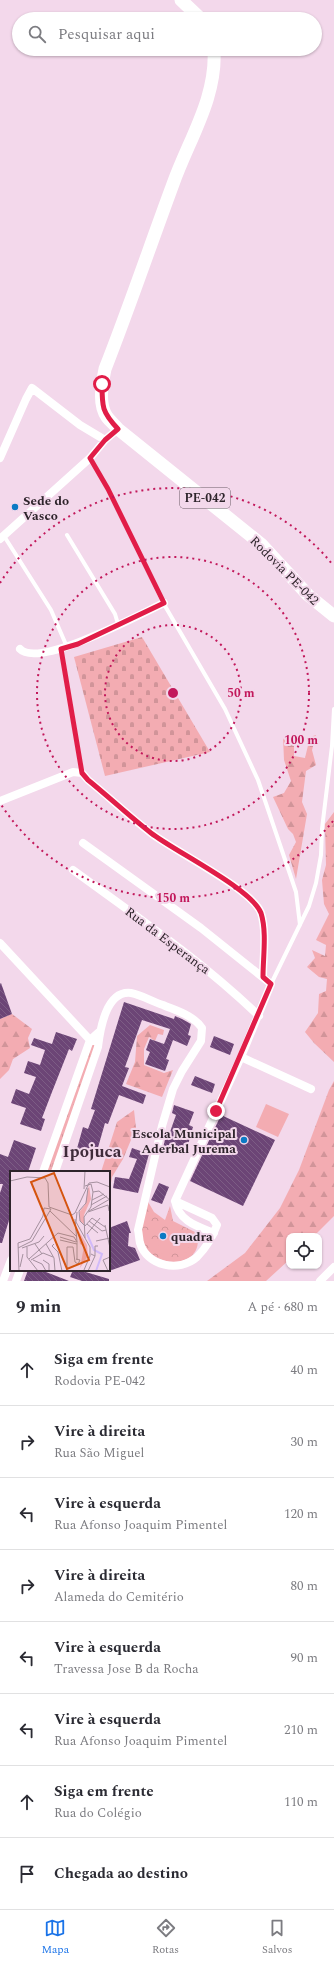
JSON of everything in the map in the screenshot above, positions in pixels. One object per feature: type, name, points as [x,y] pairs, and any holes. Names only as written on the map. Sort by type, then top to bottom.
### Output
[{"type":"main road","points":[[181,0],[194,12]]},
{"type":"main road","name":"Rodovia PE-042","points":[[214,56],[215,67],[209,95],[173,183],[105,370],[102,384],[102,402],[106,417],[118,429],[261,544],[308,595],[334,616]]},
{"type":"street","points":[[0,458],[32,388],[80,425],[105,440]]},
{"type":"street","points":[[2,537],[90,458],[105,440],[118,429]]},
{"type":"street","points":[[20,649],[29,654],[64,648],[164,603]]},
{"type":"street","points":[[0,801],[73,772],[82,773],[88,780],[152,834],[230,883],[256,906],[261,913],[263,922],[263,977]]},
{"type":"street","points":[[83,843],[201,928],[271,984],[241,1057],[175,1200],[176,1209],[181,1216],[194,1225],[214,1233]]},
{"type":"street","name":"Rua da Esperança","points":[[72,870],[201,965],[230,988],[259,1016]]},
{"type":"street","points":[[0,943],[94,1041]]},
{"type":"street","points":[[43,1171],[94,1041],[113,1000],[118,995],[124,993],[132,994],[184,1013],[198,1022],[202,1028],[201,1041],[182,1071],[173,1089],[162,1126],[138,1230],[140,1243],[145,1252],[152,1259],[169,1266],[180,1266],[197,1257],[214,1233],[217,1226],[216,1221],[175,1200]]},
{"type":"street","points":[[55,1171],[94,1041]]},
{"type":"street","points":[[241,1057],[311,1089]]},
{"type":"street","points":[[3,1281],[10,1263]]},
{"type":"street","points":[[320,1281],[334,1267]]},
{"type":"street","points":[[16,1281],[20,1271]]},
{"type":"lane","points":[[90,458],[108,489],[164,603],[225,709],[258,780],[296,892],[300,925]]},
{"type":"lane","points":[[67,535],[115,614],[118,624]]},
{"type":"lane","points":[[2,537],[51,610],[64,648],[82,773]]},
{"type":"lane","points":[[271,984],[309,906],[319,870],[322,829],[332,746],[334,709]]},
{"type":"green space","points":[[142,637],[210,752],[105,776],[74,657]]},
{"type":"green space","points":[[316,735],[312,750],[316,765],[306,771],[302,802],[307,814],[296,879],[289,855],[296,842],[293,834],[288,829],[273,797],[284,793],[291,781],[284,760],[283,737],[294,737],[294,756],[305,758],[310,737]]},
{"type":"green space","points":[[334,812],[334,1062],[305,1032],[318,1013],[319,994],[326,991],[327,979],[319,977],[307,967],[315,958],[312,950],[325,956],[326,945],[316,940],[329,914],[324,904],[322,880],[326,865],[325,824]]},
{"type":"green space","points":[[12,1014],[32,1029],[28,1038],[30,1048],[13,1059],[9,1070],[0,1079],[0,1019]]},
{"type":"green space","points":[[150,1025],[164,1030],[163,1035],[158,1034],[155,1041],[149,1037],[144,1049],[144,1065],[164,1073],[173,1070],[162,1097],[126,1084],[135,1062],[137,1036]]},
{"type":"green space","points":[[95,1042],[97,1047],[53,1171],[45,1171],[89,1049]]},
{"type":"green space","points":[[334,1081],[334,1216],[317,1233],[286,1233],[286,1263],[266,1281],[207,1281],[245,1253],[280,1208],[299,1170],[329,1090]]},
{"type":"green space","points":[[266,1104],[289,1114],[278,1137],[256,1127]]},
{"type":"green space","points":[[134,1110],[136,1128],[123,1159],[112,1177],[110,1189],[110,1171],[101,1171],[117,1122]]},
{"type":"green space","points":[[147,1200],[154,1212],[165,1220],[170,1206],[173,1221],[197,1233],[197,1245],[193,1254],[185,1260],[175,1262],[164,1260],[154,1256],[146,1247],[141,1236],[141,1227]]},
{"type":"green space","points":[[187,1230],[189,1252],[159,1254],[158,1232]]},
{"type":"building","points":[[1,983],[12,1014],[0,1019],[0,984]]},
{"type":"building","points":[[124,1002],[174,1019],[175,1016],[182,1019],[191,1024],[188,1035],[191,1036],[187,1046],[173,1040],[166,1059],[169,1060],[165,1071],[145,1064],[150,1052],[146,1050],[150,1039],[164,1044],[170,1029],[142,1020],[125,1067],[129,1068],[122,1086],[146,1095],[143,1104],[119,1095],[108,1124],[105,1123],[95,1158],[76,1152],[83,1127],[88,1129],[95,1110],[91,1109]]},
{"type":"building","points":[[56,1032],[77,1039],[72,1051],[69,1049],[52,1092],[42,1118],[45,1119],[41,1131],[20,1124],[26,1108],[11,1103],[16,1089],[29,1094],[36,1077],[24,1073],[28,1061],[40,1065],[45,1050],[31,1045],[34,1038],[52,1044]]},
{"type":"building","points":[[214,1036],[234,1044],[230,1055],[210,1047]]},
{"type":"building","points":[[195,1076],[215,1084],[212,1093],[191,1085]]},
{"type":"building","points":[[174,1105],[194,1112],[189,1125],[193,1127],[185,1155],[163,1148],[167,1131],[170,1132],[176,1115],[172,1113]]},
{"type":"building","points":[[221,1115],[275,1140],[243,1206],[190,1181]]},
{"type":"building","points":[[14,1140],[36,1148],[28,1171],[10,1171],[10,1217],[2,1243],[0,1243],[0,1193],[3,1184],[0,1184],[0,1154],[8,1157]]},
{"type":"building","points":[[132,1148],[149,1154],[138,1193],[113,1188],[115,1177],[129,1179],[137,1159],[129,1157]]},
{"type":"building","points":[[159,1183],[169,1187],[162,1204],[151,1200]]},
{"type":"building","points":[[127,1221],[131,1233],[129,1233],[128,1246],[135,1248],[140,1260],[110,1271],[110,1228]]},
{"type":"building","points":[[28,1271],[46,1271],[69,1281],[24,1281]]},
{"type":"building","points":[[73,1271],[82,1271],[109,1279],[109,1281],[82,1281],[70,1277]]},
{"type":"place","name":"Sede do Vasco","points":[[15,507]]},
{"type":"place","name":"Escola Municipal Aderbal Jurema","points":[[244,1140]]},
{"type":"place","name":"quadra","points":[[163,1236]]},
{"type":"district","name":"Ipojuca","points":[[92,1151]]},
{"type":"route","points":[[102,384],[102,402],[106,417],[118,429],[105,440],[90,458],[108,489],[164,603],[78,644],[61,649],[82,773],[88,780],[152,834],[230,883],[250,899],[261,913],[263,922],[263,977],[271,984],[259,1016],[216,1111]]}]
